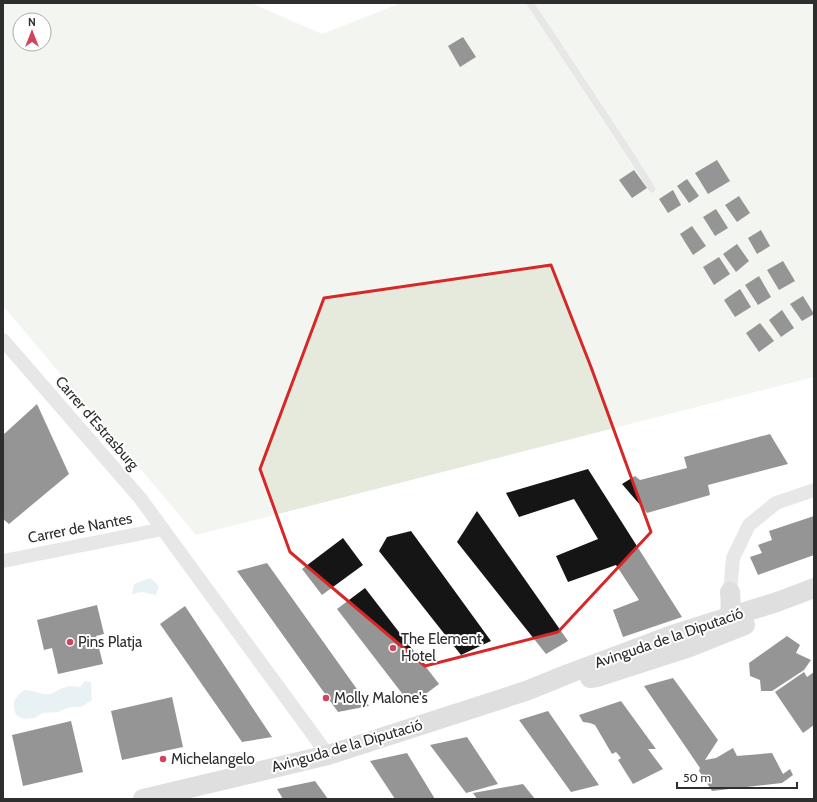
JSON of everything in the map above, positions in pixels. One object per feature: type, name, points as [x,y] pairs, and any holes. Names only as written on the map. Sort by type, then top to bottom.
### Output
[{"type":"street","name":"Carrer d'Estrasburg","points":[[3,340],[140,498],[328,755]]},
{"type":"street","name":"Avinguda de la Diputació","points":[[730,592],[733,558],[749,525],[776,503],[814,490]]},
{"type":"street","name":"Carrer de Nantes","points":[[3,561],[163,529]]},
{"type":"street","points":[[730,592],[740,601],[752,603],[814,580]]},
{"type":"street","name":"Avinguda de la Diputació","points":[[143,799],[328,755],[526,691],[658,640],[776,602],[814,588]]},
{"type":"street","points":[[597,677],[612,663],[688,640],[725,626],[730,617],[730,592]]},
{"type":"street","name":"Avinguda de la Diputació","points":[[526,691],[597,677],[690,647],[814,597]]},
{"type":"lane","points":[[530,3],[652,189]]},
{"type":"highlighted area","points":[[551,265],[591,367],[651,532],[558,632],[425,666],[290,552],[260,469],[324,298]]},
{"type":"shaded area","points":[[3,3],[251,3],[322,34],[401,3],[814,3],[814,377],[196,535],[3,306]]},
{"type":"shaded area","points":[[150,578],[159,586],[156,595],[142,592],[132,594],[134,584]]},
{"type":"shaded area","points":[[85,681],[91,682],[92,700],[81,707],[70,707],[58,712],[43,713],[34,718],[24,719],[16,715],[14,701],[24,690],[51,694],[69,686],[80,687]]},
{"type":"building","points":[[463,37],[476,57],[460,67],[448,46]]},
{"type":"building","points":[[717,160],[730,181],[708,194],[695,173]]},
{"type":"building","points":[[634,170],[647,188],[632,198],[619,180]]},
{"type":"building","points":[[687,179],[699,196],[689,203],[677,186]]},
{"type":"building","points":[[673,190],[681,205],[668,213],[659,199]]},
{"type":"building","points":[[739,196],[750,213],[737,222],[725,205]]},
{"type":"building","points":[[716,209],[728,228],[715,236],[703,217]]},
{"type":"building","points":[[692,226],[706,246],[693,255],[680,234]]},
{"type":"building","points":[[761,230],[770,246],[757,254],[748,238]]},
{"type":"building","points":[[737,244],[749,261],[736,272],[723,254]]},
{"type":"building","points":[[719,257],[730,274],[714,285],[703,267]]},
{"type":"building","points":[[783,261],[795,281],[779,290],[767,270]]},
{"type":"building","points":[[759,276],[771,297],[758,305],[745,285]]},
{"type":"building","points":[[740,289],[751,307],[735,317],[724,300]]},
{"type":"building","points":[[803,296],[814,314],[802,321],[790,304]]},
{"type":"building","points":[[782,310],[794,328],[781,337],[769,320]]},
{"type":"building","points":[[760,323],[774,341],[759,352],[746,333]]},
{"type":"building","points":[[37,404],[69,474],[9,524],[3,519],[3,435]]},
{"type":"building","points":[[770,434],[788,464],[708,485],[710,495],[647,513],[622,484],[635,476],[640,480],[687,468],[684,457]]},
{"type":"building","points":[[588,469],[682,617],[623,637],[613,610],[639,600],[616,565],[568,582],[556,556],[598,539],[574,499],[519,517],[506,493]]},
{"type":"building","points":[[477,511],[568,641],[546,654],[457,542]]},
{"type":"building","points":[[814,516],[814,555],[758,575],[750,557],[762,553],[758,545],[772,540],[769,531]]},
{"type":"building","points":[[411,531],[491,641],[461,655],[379,551],[387,537]]},
{"type":"building","points":[[343,538],[363,565],[322,595],[302,569]]},
{"type":"building","points":[[267,563],[369,706],[338,712],[237,571]]},
{"type":"building","points":[[365,588],[439,684],[411,705],[337,609]]},
{"type":"building","name":"Pins Platja","points":[[97,605],[104,634],[96,636],[103,664],[58,674],[52,648],[44,650],[37,620]]},
{"type":"building","points":[[185,606],[272,737],[242,742],[160,624]]},
{"type":"building","points":[[787,636],[800,645],[796,653],[811,660],[804,670],[772,691],[761,691],[760,680],[750,676],[749,663]]},
{"type":"building","points":[[804,672],[807,677],[814,672],[814,725],[803,733],[775,692]]},
{"type":"building","points":[[673,678],[718,740],[705,760],[716,758],[733,748],[737,756],[772,753],[783,774],[790,769],[793,775],[782,783],[712,791],[699,771],[700,768],[644,686]]},
{"type":"building","points":[[172,697],[183,747],[122,760],[111,711]]},
{"type":"building","points":[[621,701],[656,749],[648,749],[663,769],[633,784],[618,760],[621,758],[616,752],[612,754],[595,725],[583,722],[579,715]]},
{"type":"building","points":[[548,711],[599,785],[571,792],[519,720]]},
{"type":"building","points":[[71,721],[83,772],[23,786],[12,735]]},
{"type":"building","points":[[467,737],[498,784],[466,793],[430,745]]},
{"type":"building","points":[[407,753],[435,799],[395,799],[370,761]]},
{"type":"building","points":[[315,781],[328,799],[283,799],[277,789]]},
{"type":"building","points":[[523,784],[535,799],[477,799],[473,793]]},
{"type":"place","name":"Pins Platja","points":[[70,642]]},
{"type":"place","name":"The Element Hotel","points":[[393,648]]},
{"type":"place","name":"Molly Malone's","points":[[326,698]]},
{"type":"place","name":"Michelangelo","points":[[163,759]]}]
